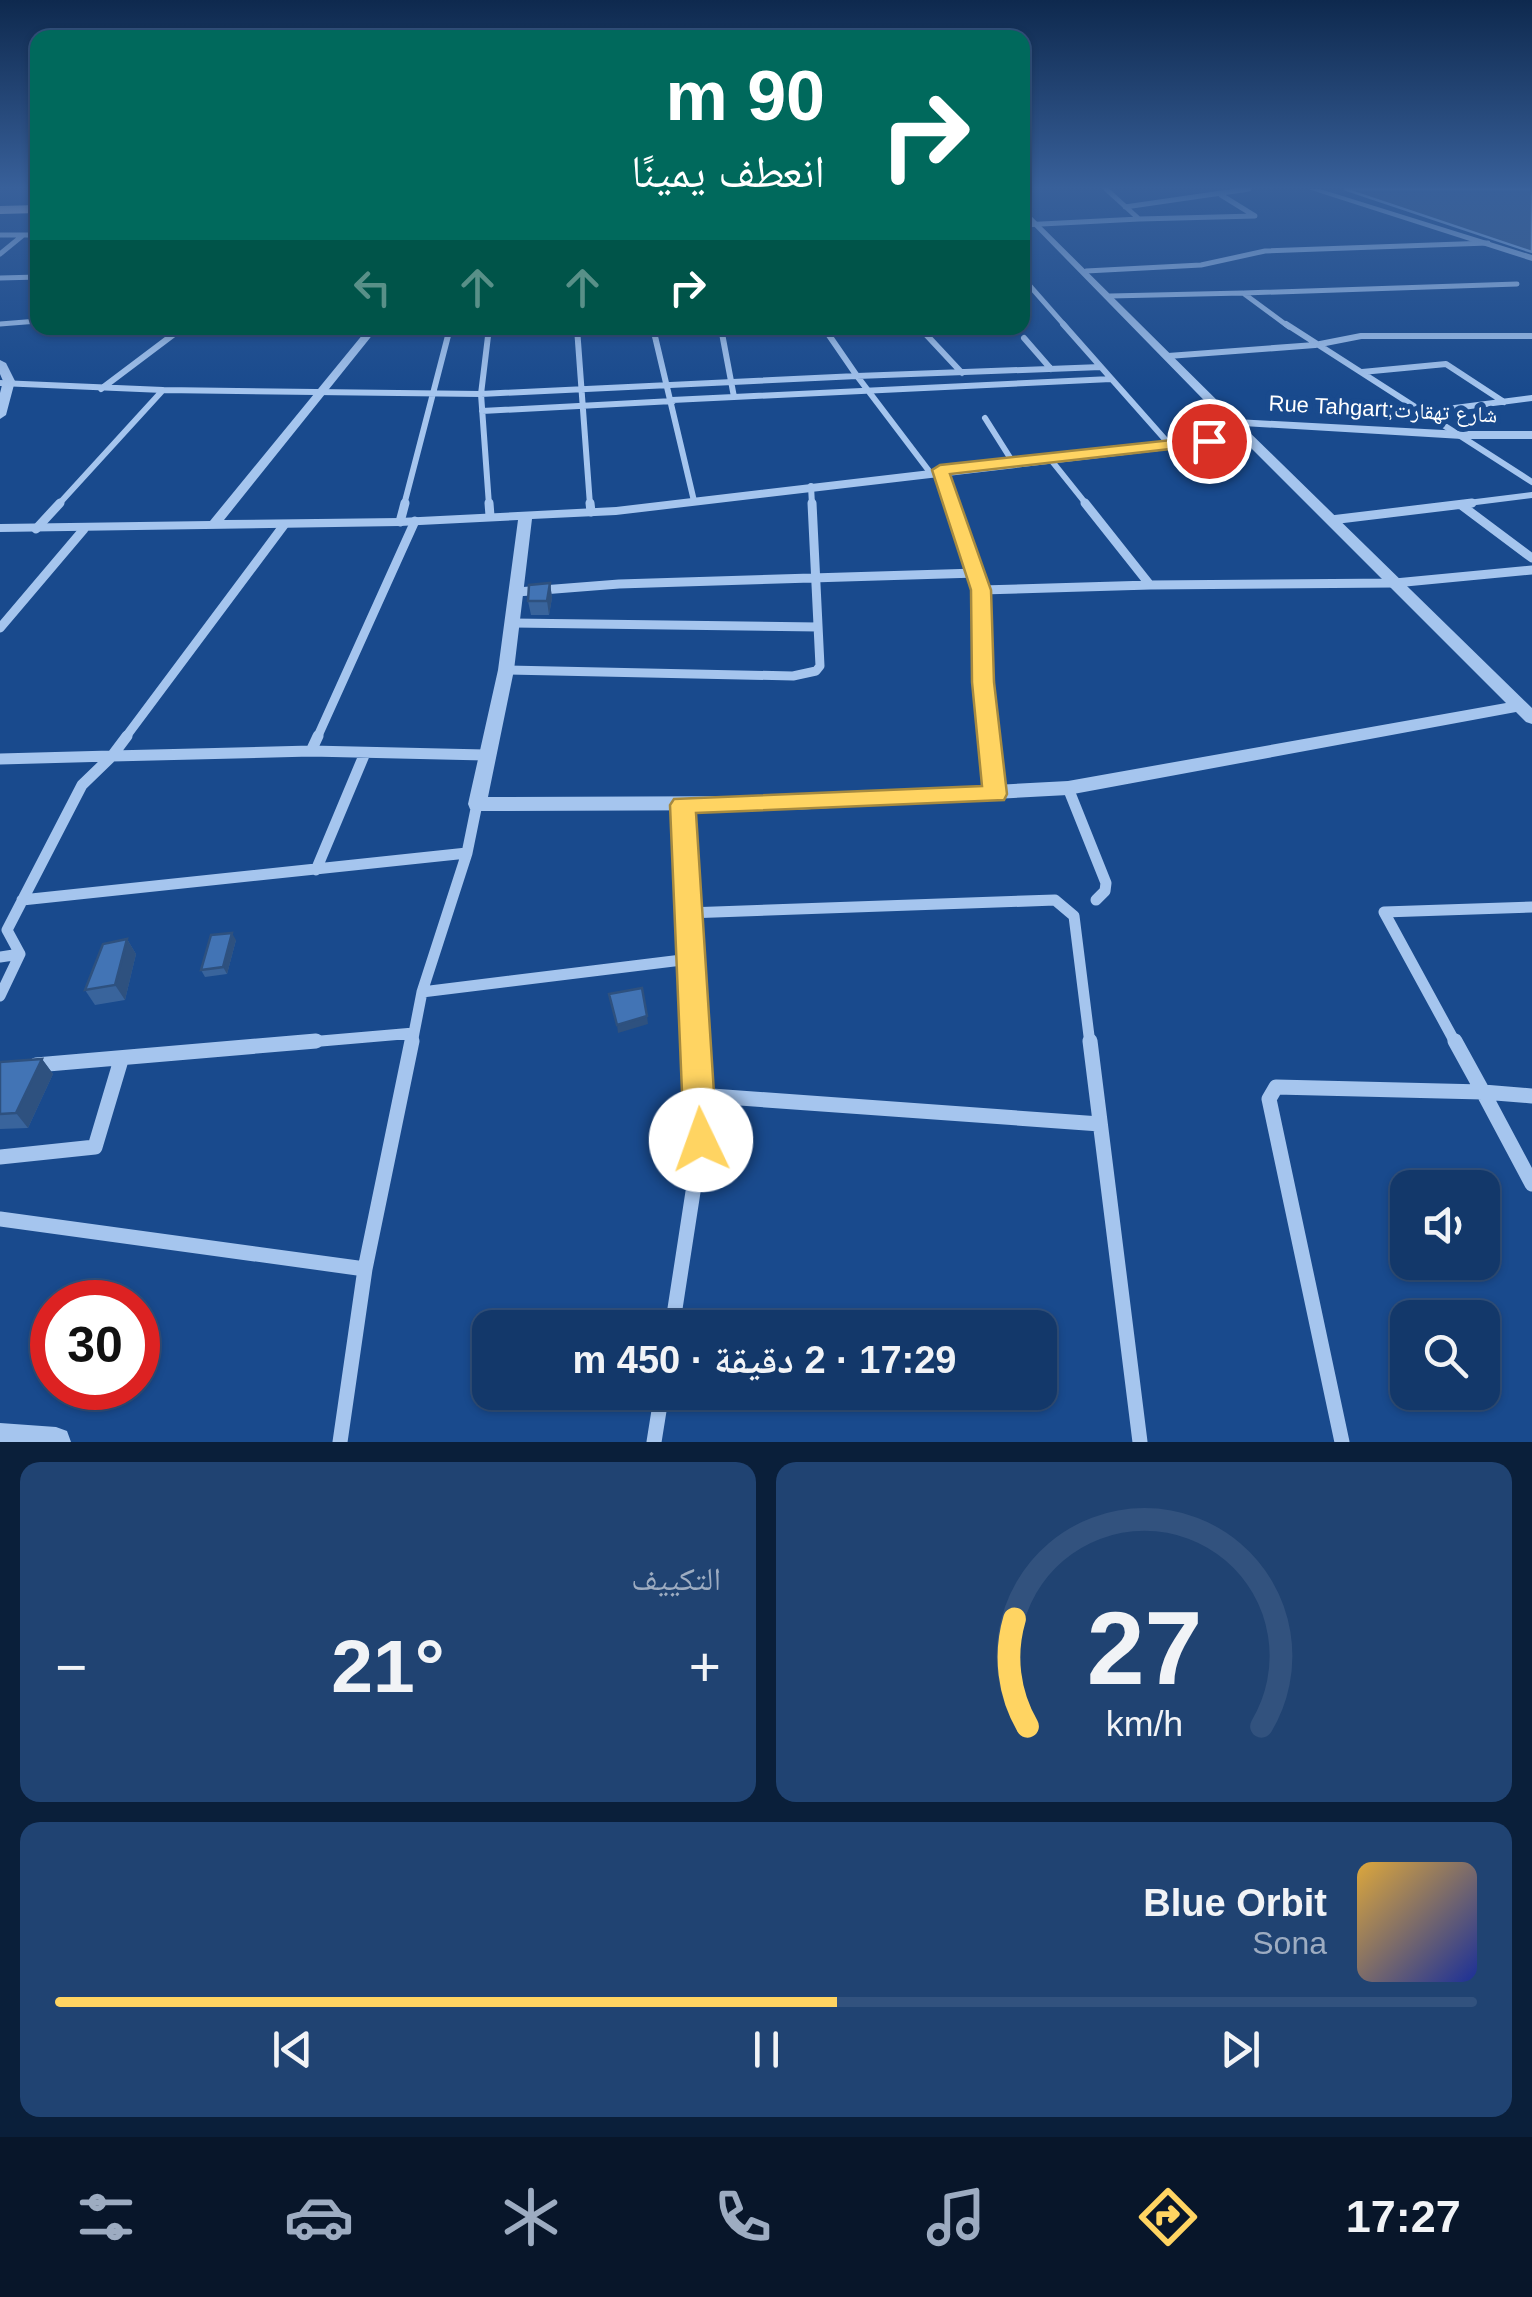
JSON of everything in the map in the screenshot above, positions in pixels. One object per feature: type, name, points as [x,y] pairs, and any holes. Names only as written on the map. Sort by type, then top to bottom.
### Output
[{"type":"street","points":[[1072,256],[1528,714]]},
{"type":"street","points":[[1086,271],[1201,264],[1240,256]]},
{"type":"street","points":[[0,278],[30,277]]},
{"type":"street","points":[[1110,296],[1517,284]]},
{"type":"street","points":[[1030,286],[1170,445]]},
{"type":"street","points":[[1242,293],[1316,345],[1532,482]]},
{"type":"street","points":[[0,324],[30,322]]},
{"type":"street","points":[[100,390],[172,335]]},
{"type":"street","points":[[214,523],[367,335]]},
{"type":"street","points":[[400,522],[448,335]]},
{"type":"street","points":[[488,335],[481,394],[490,516]]},
{"type":"street","points":[[578,335],[591,512]]},
{"type":"street","points":[[655,335],[694,501]]},
{"type":"street","points":[[723,335],[734,398]]},
{"type":"street","points":[[829,335],[869,392],[934,471],[977,573],[995,794]]},
{"type":"street","points":[[927,335],[962,373]]},
{"type":"street","points":[[1168,356],[1316,345],[1361,336],[1532,336]]},
{"type":"street","points":[[1024,338],[1051,370]]},
{"type":"street","points":[[1359,372],[1446,364],[1504,402]]},
{"type":"street","points":[[0,415],[3,374],[100,390],[431,395],[1101,368]]},
{"type":"street","points":[[482,411],[1111,379]]},
{"type":"street","points":[[36,528],[163,390]]},
{"type":"street","points":[[1424,412],[1532,398]]},
{"type":"street","points":[[986,418],[1014,464]]},
{"type":"street","name":"Rue Tahgart;شارع تهقارت","points":[[1233,422],[1462,435],[1532,434]]},
{"type":"street","points":[[0,528],[400,522],[591,512],[1248,437]]},
{"type":"street","points":[[1052,460],[1150,585]]},
{"type":"street","points":[[506,670],[794,676],[816,671],[820,666],[811,486]]},
{"type":"street","points":[[1332,520],[1532,495]]},
{"type":"street","points":[[1461,505],[1532,558]]},
{"type":"street","points":[[340,1442],[365,1268],[422,992],[467,853],[506,670],[525,516]]},
{"type":"street","points":[[311,752],[416,521]]},
{"type":"street","points":[[20,954],[7,930],[82,785],[112,756],[284,524]]},
{"type":"street","points":[[0,628],[84,529]]},
{"type":"street","points":[[981,590],[1395,583],[1532,570]]},
{"type":"street","points":[[517,592],[977,573]]},
{"type":"street","points":[[512,624],[818,627]]},
{"type":"street","points":[[476,804],[683,805],[1068,788],[1528,714]]},
{"type":"street","points":[[0,759],[311,752],[485,756]]},
{"type":"street","points":[[316,870],[365,754]]},
{"type":"street","points":[[1068,788],[1106,883],[1105,891],[1096,900]]},
{"type":"street","points":[[675,1310],[701,1140],[683,805]]},
{"type":"street","points":[[22,900],[467,853]]},
{"type":"street","points":[[687,913],[1055,900],[1074,916],[1140,1442]]},
{"type":"street","points":[[1532,907],[1384,912],[1532,1184]]},
{"type":"street","points":[[0,957],[20,954]]},
{"type":"street","points":[[0,996],[20,954]]},
{"type":"street","points":[[422,992],[690,959]]},
{"type":"street","points":[[17,1066],[414,1033]]},
{"type":"street","points":[[0,1158],[96,1147],[122,1060]]},
{"type":"street","points":[[1342,1442],[1269,1099],[1276,1087],[1532,1096]]},
{"type":"street","points":[[698,1095],[1100,1124]]},
{"type":"street","points":[[0,1219],[365,1268]]},
{"type":"street","points":[[654,1442],[659,1410]]},
{"type":"street","points":[[0,1438],[56,1442]]},
{"type":"building","points":[[550,583],[547,601],[528,601],[529,585]]},
{"type":"building","points":[[232,933],[223,967],[201,970],[211,935]]},
{"type":"building","points":[[127,939],[115,985],[85,990],[103,944]]},
{"type":"building","points":[[642,988],[647,1016],[617,1025],[609,994]]},
{"type":"building","points":[[42,1059],[16,1113],[0,1114],[0,1062]]},
{"type":"route","points":[[701,1140],[683,805],[995,794],[983,682],[981,590],[940,470],[1209,441]]}]
